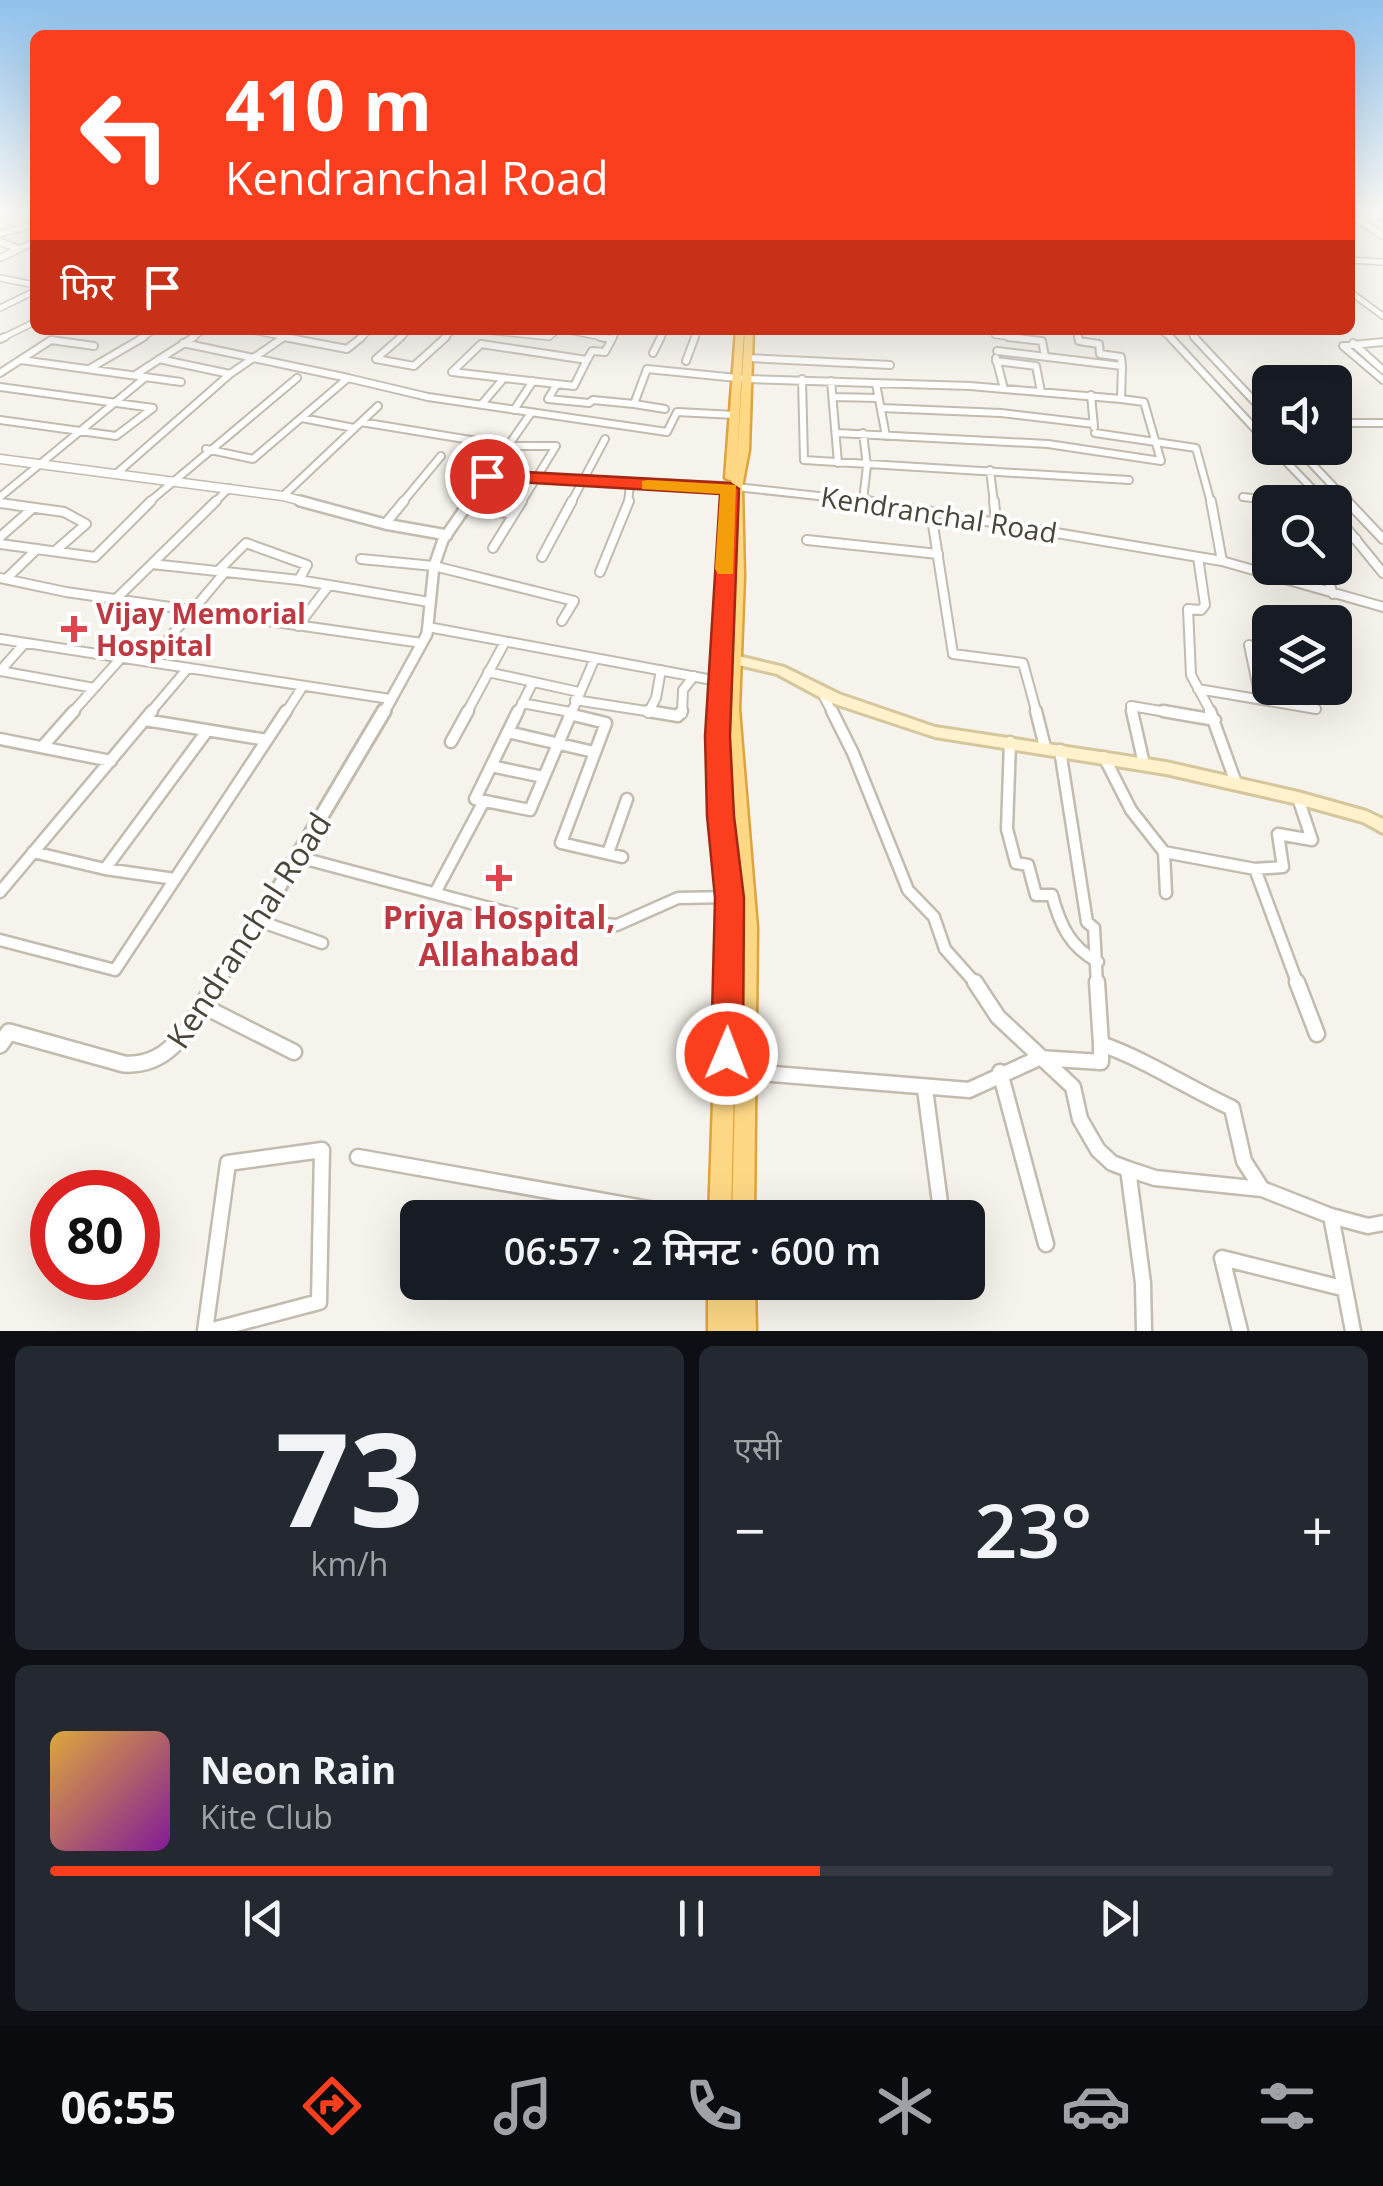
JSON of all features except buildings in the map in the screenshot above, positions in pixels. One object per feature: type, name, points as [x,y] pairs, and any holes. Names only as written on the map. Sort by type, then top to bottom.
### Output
[{"type":"highway","points":[[721,1200],[738,897],[720,816],[718,681],[733,488],[744,450],[738,335]]},
{"type":"highway","points":[[743,1200],[746,1072],[734,747],[733,488],[735,415],[750,335]]},
{"type":"highway","points":[[720,1300],[720,1331]]},
{"type":"highway","points":[[743,1300],[744,1331]]},
{"type":"main road","points":[[734,660],[780,670],[822,693],[936,732],[1052,748],[1236,782],[1366,817],[1383,826]]},
{"type":"street","points":[[0,278],[30,287]]},
{"type":"street","points":[[0,308],[30,291]]},
{"type":"street","points":[[1355,295],[1381,313]]},
{"type":"street","points":[[0,339],[30,324]]},
{"type":"street","points":[[89,369],[147,335]]},
{"type":"street","points":[[135,375],[196,335]]},
{"type":"street","points":[[274,335],[347,349],[364,335]]},
{"type":"street","points":[[116,474],[230,374],[287,335]]},
{"type":"street","points":[[403,335],[376,359],[414,366],[447,335]]},
{"type":"street","points":[[524,335],[553,335]]},
{"type":"street","points":[[591,335],[611,339]]},
{"type":"street","points":[[588,360],[482,344],[452,372],[574,386],[588,360],[592,351],[606,352],[613,335]]},
{"type":"street","points":[[653,353],[662,335]]},
{"type":"street","points":[[686,361],[696,335]]},
{"type":"street","points":[[995,335],[996,361],[1004,389]]},
{"type":"street","points":[[1005,335],[1042,342]]},
{"type":"street","points":[[1041,335],[1044,356]]},
{"type":"street","points":[[1077,335],[1078,341],[1099,344],[1100,354],[1121,357],[1121,398]]},
{"type":"street","points":[[1170,335],[1252,425]]},
{"type":"street","points":[[1193,335],[1252,399]]},
{"type":"street","points":[[0,373],[51,340],[94,346]]},
{"type":"street","points":[[1383,342],[1343,346],[1383,380]]},
{"type":"street","points":[[183,343],[481,406],[666,432],[677,412],[735,415]]},
{"type":"street","points":[[1354,343],[1382,368]]},
{"type":"street","points":[[996,351],[1122,366]]},
{"type":"street","points":[[748,358],[890,364]]},
{"type":"street","points":[[158,359],[230,374]]},
{"type":"street","points":[[20,360],[181,382]]},
{"type":"street","points":[[996,361],[1036,366],[1041,392]]},
{"type":"street","points":[[1369,368],[1382,368]]},
{"type":"street","points":[[634,404],[647,370],[1121,398],[1144,402],[1161,461],[1096,449],[837,432]]},
{"type":"street","points":[[0,500],[146,376]]},
{"type":"street","points":[[0,541],[96,557],[170,481],[297,378]]},
{"type":"street","points":[[206,449],[253,459],[348,378]]},
{"type":"street","points":[[481,406],[504,378]]},
{"type":"street","points":[[802,380],[804,460],[1129,480]]},
{"type":"street","points":[[514,410],[534,381]]},
{"type":"street","points":[[831,381],[838,463]]},
{"type":"street","points":[[557,384],[548,399],[589,404]]},
{"type":"street","points":[[876,384],[886,436]]},
{"type":"street","points":[[0,387],[152,408],[116,436],[0,420]]},
{"type":"street","points":[[1091,395],[1096,449]]},
{"type":"street","points":[[833,397],[878,398]]},
{"type":"street","points":[[576,420],[593,400],[665,409]]},
{"type":"street","points":[[282,496],[378,406]]},
{"type":"street","points":[[881,408],[1001,413],[1196,448],[1206,474],[1222,561]]},
{"type":"street","name":"Kendranchal Road","points":[[3,1036],[124,1064],[142,1065],[166,1056],[259,921],[422,643],[428,627],[434,566],[447,534],[531,413]]},
{"type":"street","points":[[302,418],[354,428]]},
{"type":"street","points":[[361,422],[507,446],[556,446],[493,548]]},
{"type":"street","points":[[1352,423],[1383,423]]},
{"type":"street","points":[[863,500],[867,466],[864,433]]},
{"type":"street","points":[[542,557],[605,439]]},
{"type":"street","points":[[386,524],[441,456]]},
{"type":"street","points":[[0,458],[282,496],[386,524],[447,534]]},
{"type":"street","points":[[1289,465],[1308,485]]},
{"type":"street","points":[[1314,465],[1383,539]]},
{"type":"street","points":[[990,470],[996,521]]},
{"type":"street","name":"Kendranchal Road","points":[[487,476],[733,488],[863,500],[1222,561],[1383,607]]},
{"type":"street","points":[[600,572],[628,507],[630,484]]},
{"type":"street","points":[[115,600],[229,488]]},
{"type":"street","points":[[1243,497],[1252,498]]},
{"type":"street","points":[[0,500],[64,512],[86,524],[56,551]]},
{"type":"street","points":[[465,507],[514,514]]},
{"type":"street","points":[[0,541],[33,508]]},
{"type":"street","points":[[746,1072],[969,1090],[992,1082],[1000,1072],[1040,1058],[1101,1062],[1094,928],[1087,922],[1052,748],[1038,730],[1035,697],[1023,664],[953,654],[931,512]]},
{"type":"street","points":[[1352,532],[1383,574]]},
{"type":"street","points":[[1352,538],[1358,539]]},
{"type":"street","points":[[807,540],[938,554]]},
{"type":"street","points":[[149,662],[246,543],[307,565],[300,580]]},
{"type":"street","points":[[3,579],[36,549]]},
{"type":"street","points":[[1198,557],[1205,605],[1200,610],[1188,609],[1190,675],[1215,720],[1236,782]]},
{"type":"street","points":[[361,559],[434,566],[574,601],[562,621]]},
{"type":"street","points":[[152,564],[300,580],[429,602]]},
{"type":"street","points":[[3,579],[115,600],[422,643]]},
{"type":"street","points":[[298,626],[329,584]]},
{"type":"street","points":[[1330,585],[1333,594]]},
{"type":"street","points":[[428,627],[718,681]]},
{"type":"street","points":[[0,639],[390,699]]},
{"type":"street","points":[[450,742],[506,642]]},
{"type":"street","points":[[0,671],[25,643]]},
{"type":"street","points":[[1248,645],[1252,663]]},
{"type":"street","points":[[43,746],[121,658]]},
{"type":"street","points":[[533,682],[476,799],[530,810],[595,658]]},
{"type":"street","points":[[0,892],[6,876],[34,852],[188,668]]},
{"type":"street","points":[[648,713],[656,698],[661,670]]},
{"type":"street","points":[[0,671],[94,688]]},
{"type":"street","points":[[488,672],[648,713],[682,715],[684,690],[694,676]]},
{"type":"street","points":[[0,940],[115,970],[303,686]]},
{"type":"street","points":[[1198,689],[1252,697]]},
{"type":"street","points":[[822,693],[853,753],[908,890],[934,917],[945,949],[977,984],[998,1017],[1073,1087],[1080,1119],[1098,1150],[1112,1163],[1155,1178],[1262,1189],[1331,1216],[1368,1226],[1383,1223]]},
{"type":"street","points":[[522,703],[606,723],[561,844],[622,857]]},
{"type":"street","points":[[1296,705],[1316,709]]},
{"type":"street","points":[[1144,764],[1132,706],[1215,720]]},
{"type":"street","points":[[145,720],[268,740]]},
{"type":"street","points":[[105,869],[207,731]]},
{"type":"street","points":[[508,732],[594,752]]},
{"type":"street","points":[[0,739],[111,761]]},
{"type":"street","points":[[1010,742],[1007,829],[1016,863],[1028,865],[1036,895],[1052,895],[1059,924],[1083,955],[1098,962]]},
{"type":"street","points":[[1104,757],[1131,810],[1164,852],[1166,892]]},
{"type":"street","points":[[491,766],[543,776]]},
{"type":"street","points":[[1164,852],[1255,869],[1283,867],[1276,842],[1278,834],[1312,840],[1298,798]]},
{"type":"street","points":[[608,853],[627,799]]},
{"type":"street","points":[[435,894],[484,801]]},
{"type":"street","points":[[34,852],[105,869],[174,879]]},
{"type":"street","points":[[298,858],[527,918],[617,925],[678,898],[738,897]]},
{"type":"street","points":[[1255,869],[1318,1034]]},
{"type":"street","points":[[259,921],[322,943]]},
{"type":"street","points":[[203,1006],[294,1052]]},
{"type":"street","points":[[1101,1044],[1148,1061],[1183,1085],[1232,1108],[1244,1161],[1262,1189]]},
{"type":"street","points":[[1000,1072],[1046,1244]]},
{"type":"street","points":[[925,1089],[940,1200]]},
{"type":"street","points":[[322,1150],[319,1302],[207,1331],[228,1163],[322,1150]]},
{"type":"street","points":[[358,1157],[599,1200]]},
{"type":"street","points":[[1128,1169],[1144,1331]]},
{"type":"street","points":[[1331,1216],[1353,1331]]},
{"type":"street","points":[[1240,1331],[1222,1258],[1342,1288]]},
{"type":"slow traffic","points":[[648,485],[730,489],[725,569]]},
{"type":"place","name":"Vijay Memorial Hospital","points":[[74,629]]},
{"type":"place","name":"Priya Hospital, Allahabad","points":[[499,878]]},
{"type":"route","points":[[487,476],[730,489],[718,681],[720,816],[730,898],[727,1054]]}]
